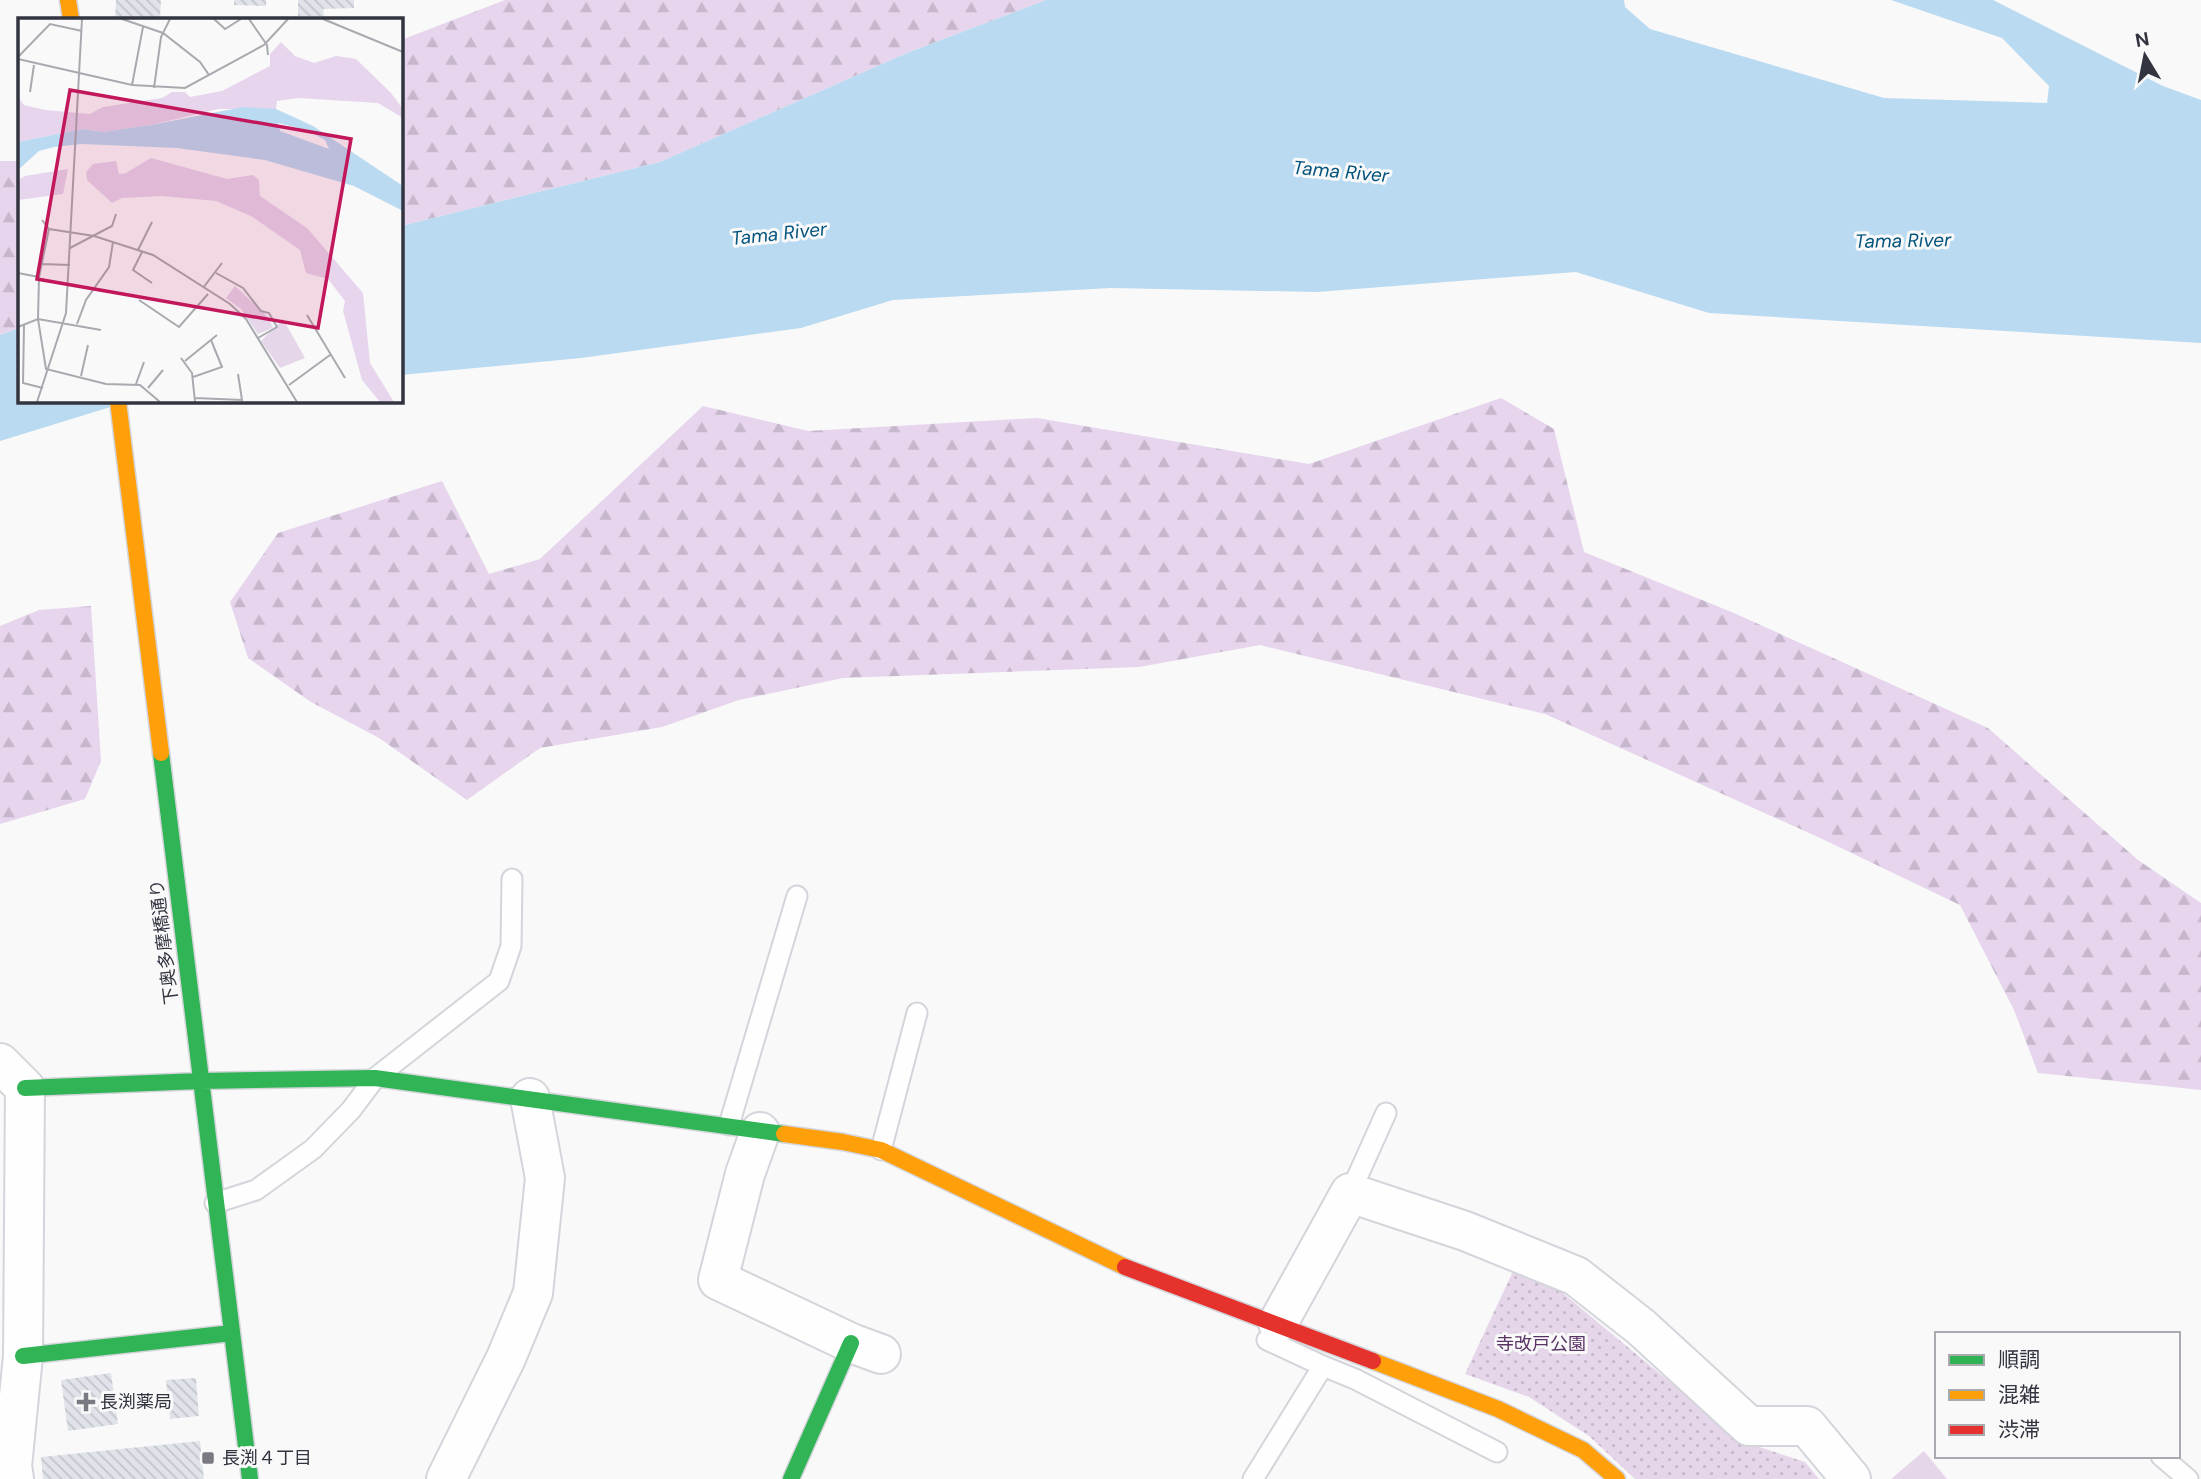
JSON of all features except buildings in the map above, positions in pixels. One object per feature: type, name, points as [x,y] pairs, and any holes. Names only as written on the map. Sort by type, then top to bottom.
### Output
[{"type":"street","points":[[68,0],[71,18]]},
{"type":"street","name":"下奥多摩橋通り","points":[[118,402],[250,1479]]},
{"type":"street","points":[[9,1470],[23,1356],[12,1075],[200,1081],[375,1078],[852,1142],[881,1150],[1110,1261],[1499,1409],[1583,1450],[1617,1479]]},
{"type":"street","points":[[446,1479],[506,1359],[533,1293],[545,1178],[530,1098]]},
{"type":"street","points":[[744,1128],[745,1174],[718,1280],[866,1349],[791,1479]]},
{"type":"street","points":[[1263,1318],[1350,1193],[1465,1231],[1576,1276],[1641,1327],[1749,1426],[1807,1426],[1851,1479]]},
{"type":"street","points":[[23,1356],[232,1333]]},
{"type":"lane","points":[[215,1203],[256,1190],[313,1149],[351,1110],[375,1078],[499,981],[511,946],[512,879]]},
{"type":"lane","points":[[744,1128],[797,896]]},
{"type":"lane","points":[[881,1150],[917,1013]]},
{"type":"lane","points":[[1350,1193],[1386,1113]]},
{"type":"lane","points":[[1263,1318],[1255,1334],[1355,1379],[1497,1452]]},
{"type":"lane","points":[[1253,1479],[1323,1366]]},
{"type":"lane","points":[[2163,1458],[2188,1479]]},
{"type":"green space","points":[[505,0],[1046,0],[907,53],[660,162],[402,226],[402,40]]},
{"type":"green space","points":[[0,161],[18,161],[18,328],[0,335]]},
{"type":"green space","points":[[1501,398],[1554,429],[1584,552],[1734,613],[1988,728],[2138,860],[2201,903],[2201,1090],[2038,1073],[2014,1010],[1960,905],[1818,837],[1545,714],[1260,645],[1139,667],[843,678],[739,700],[662,727],[540,748],[467,800],[379,738],[311,702],[248,658],[230,602],[278,533],[442,481],[489,574],[540,559],[703,406],[808,431],[1037,418],[1309,464]]},
{"type":"green space","points":[[91,606],[101,761],[85,799],[0,824],[0,626],[39,610]]},
{"type":"green space","name":"寺改戸公園","points":[[1515,1267],[1547,1280],[1741,1441],[1805,1462],[1819,1479],[1635,1479],[1589,1436],[1529,1397],[1465,1374]]},
{"type":"green space","points":[[1924,1451],[1947,1479],[1891,1479]]},
{"type":"water","name":"Tama River","points":[[1046,0],[1624,0],[1625,7],[1650,29],[1884,98],[2047,103],[2049,86],[2002,38],[1891,0],[1993,0],[2163,86],[2201,100],[2201,343],[1709,313],[1576,272],[1317,292],[1111,288],[893,300],[801,328],[581,358],[402,375],[402,226],[660,162],[907,53]]},
{"type":"water","points":[[18,328],[18,402],[127,402],[0,441],[0,335]]},
{"type":"traffic: fast","points":[[161,753],[250,1479]]},
{"type":"traffic: fast","points":[[25,1088],[375,1078],[784,1134]]},
{"type":"traffic: fast","points":[[23,1356],[232,1333]]},
{"type":"traffic: fast","points":[[791,1479],[851,1343]]},
{"type":"traffic: slow","points":[[68,0],[71,18]]},
{"type":"traffic: slow","points":[[118,402],[161,753]]},
{"type":"traffic: slow","points":[[784,1134],[881,1150],[1125,1267]]},
{"type":"traffic: slow","points":[[1373,1361],[1498,1409],[1583,1450],[1617,1479]]},
{"type":"traffic: jam","points":[[1125,1267],[1373,1361]]},
{"type":"place","name":"長渕薬局","points":[[86,1402]]},
{"type":"place","name":"長渕４丁目","points":[[208,1458]]}]
